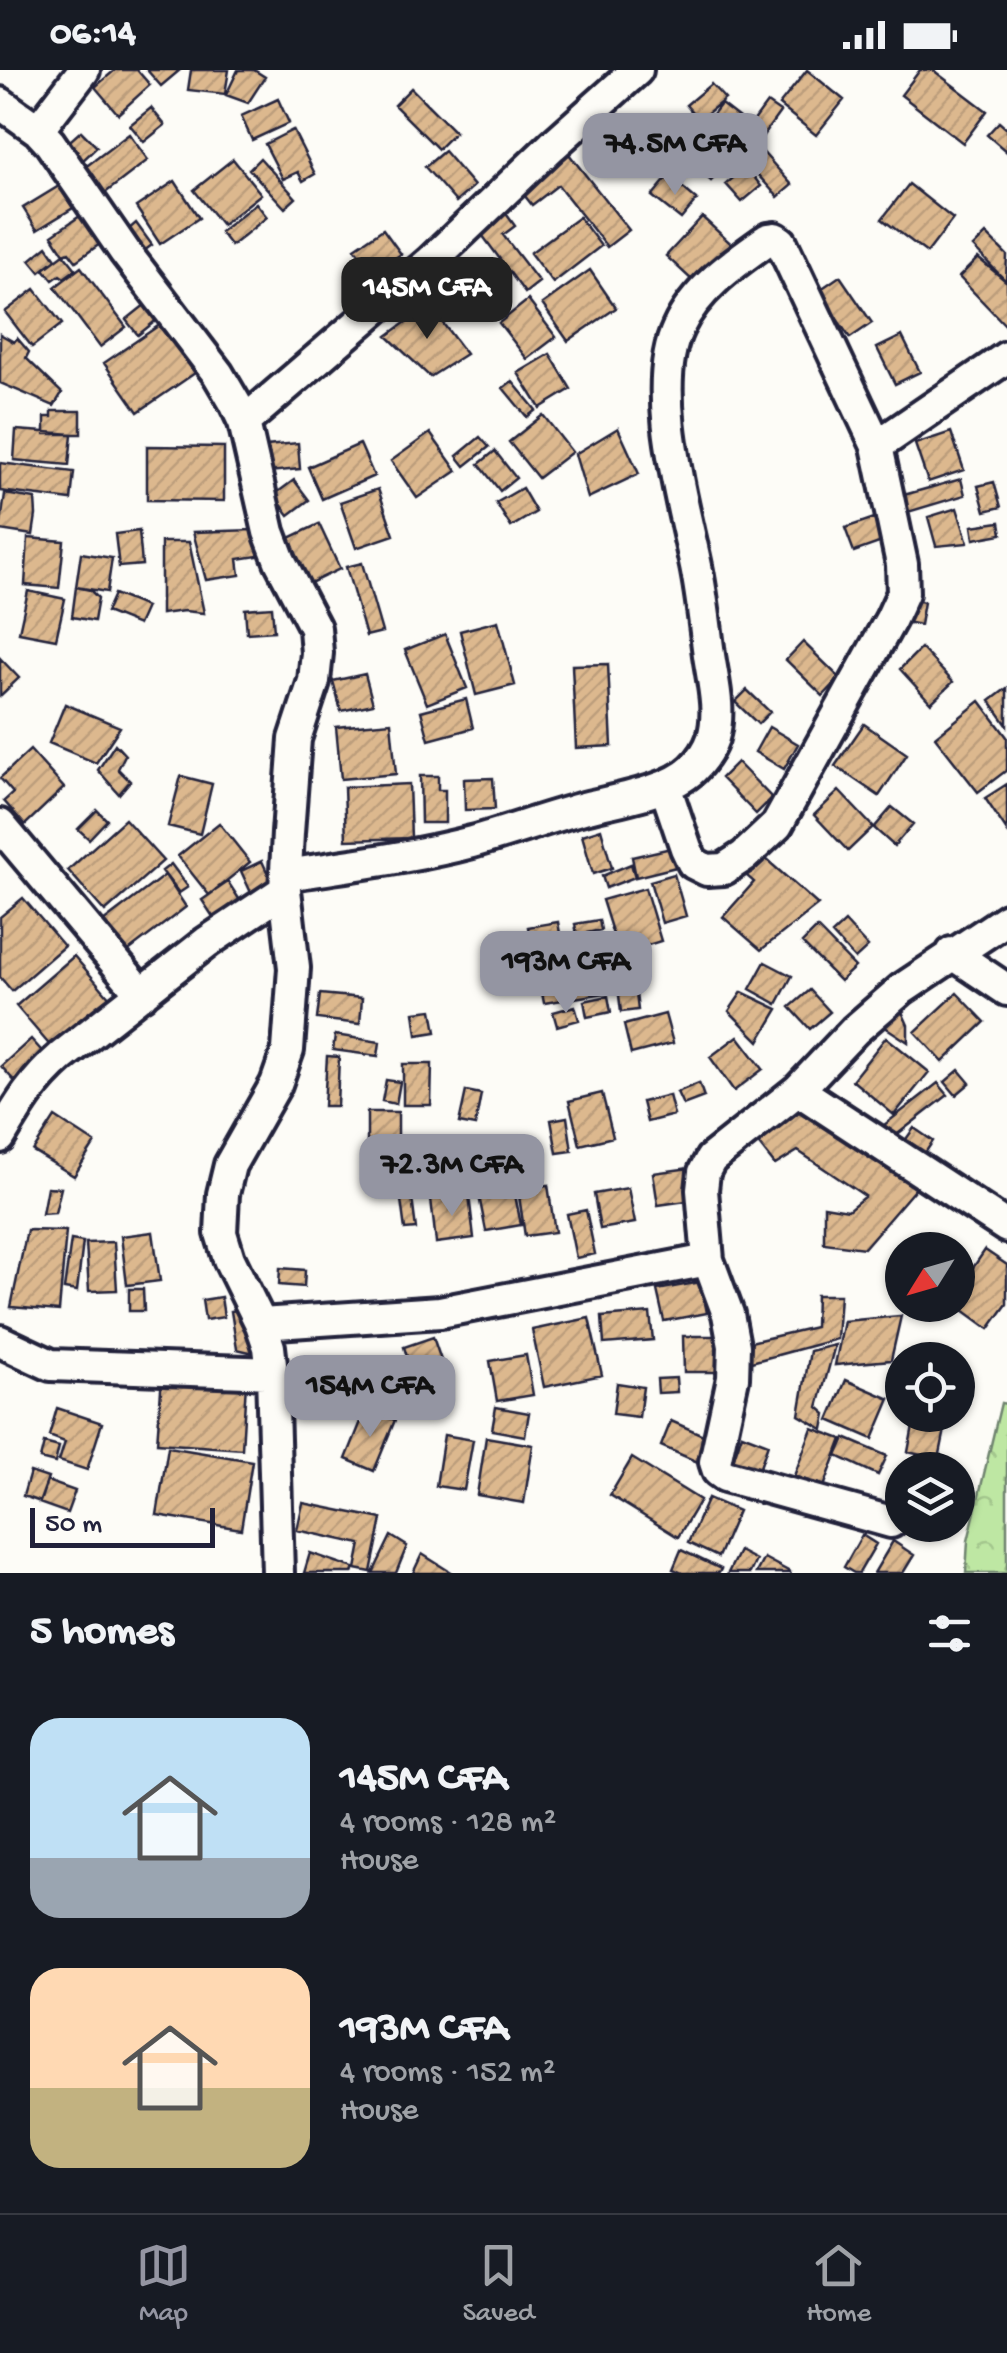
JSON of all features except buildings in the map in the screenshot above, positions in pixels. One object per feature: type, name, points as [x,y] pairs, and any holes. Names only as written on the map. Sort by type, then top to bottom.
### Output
[{"type":"street","points":[[38,130],[84,70]]},
{"type":"street","points":[[244,422],[360,325],[637,70]]},
{"type":"street","points":[[0,103],[50,142],[125,252],[218,374],[244,422],[269,532],[280,561],[315,628],[314,682],[295,739],[285,883],[294,968],[288,1050],[276,1084],[230,1164],[223,1194],[221,1234],[269,1347],[278,1573]]},
{"type":"street","points":[[0,1138],[24,1095],[42,1074],[285,883],[471,842],[666,786],[690,772],[706,755],[714,736],[717,706],[697,572],[670,439],[666,391],[670,352],[677,329],[695,300],[728,267],[768,238],[776,238],[877,446],[902,564],[903,592],[776,825],[744,856],[724,868],[707,870],[694,863],[666,786]]},
{"type":"street","points":[[877,446],[1007,356]]},
{"type":"street","points":[[0,825],[142,994]]},
{"type":"street","points":[[885,1520],[718,1471],[716,1462],[733,1378],[734,1346],[728,1314],[708,1260],[704,1172],[711,1159],[798,1090],[902,989],[1007,919]]},
{"type":"street","points":[[952,954],[1007,990]]},
{"type":"street","points":[[798,1090],[1007,1227]]},
{"type":"street","points":[[261,1324],[440,1312],[708,1260]]},
{"type":"street","points":[[0,1341],[51,1365],[272,1373]]},
{"type":"green space","points":[[1001,1403],[1007,1404],[1007,1573],[966,1573],[968,1542],[975,1542],[975,1512]]}]
